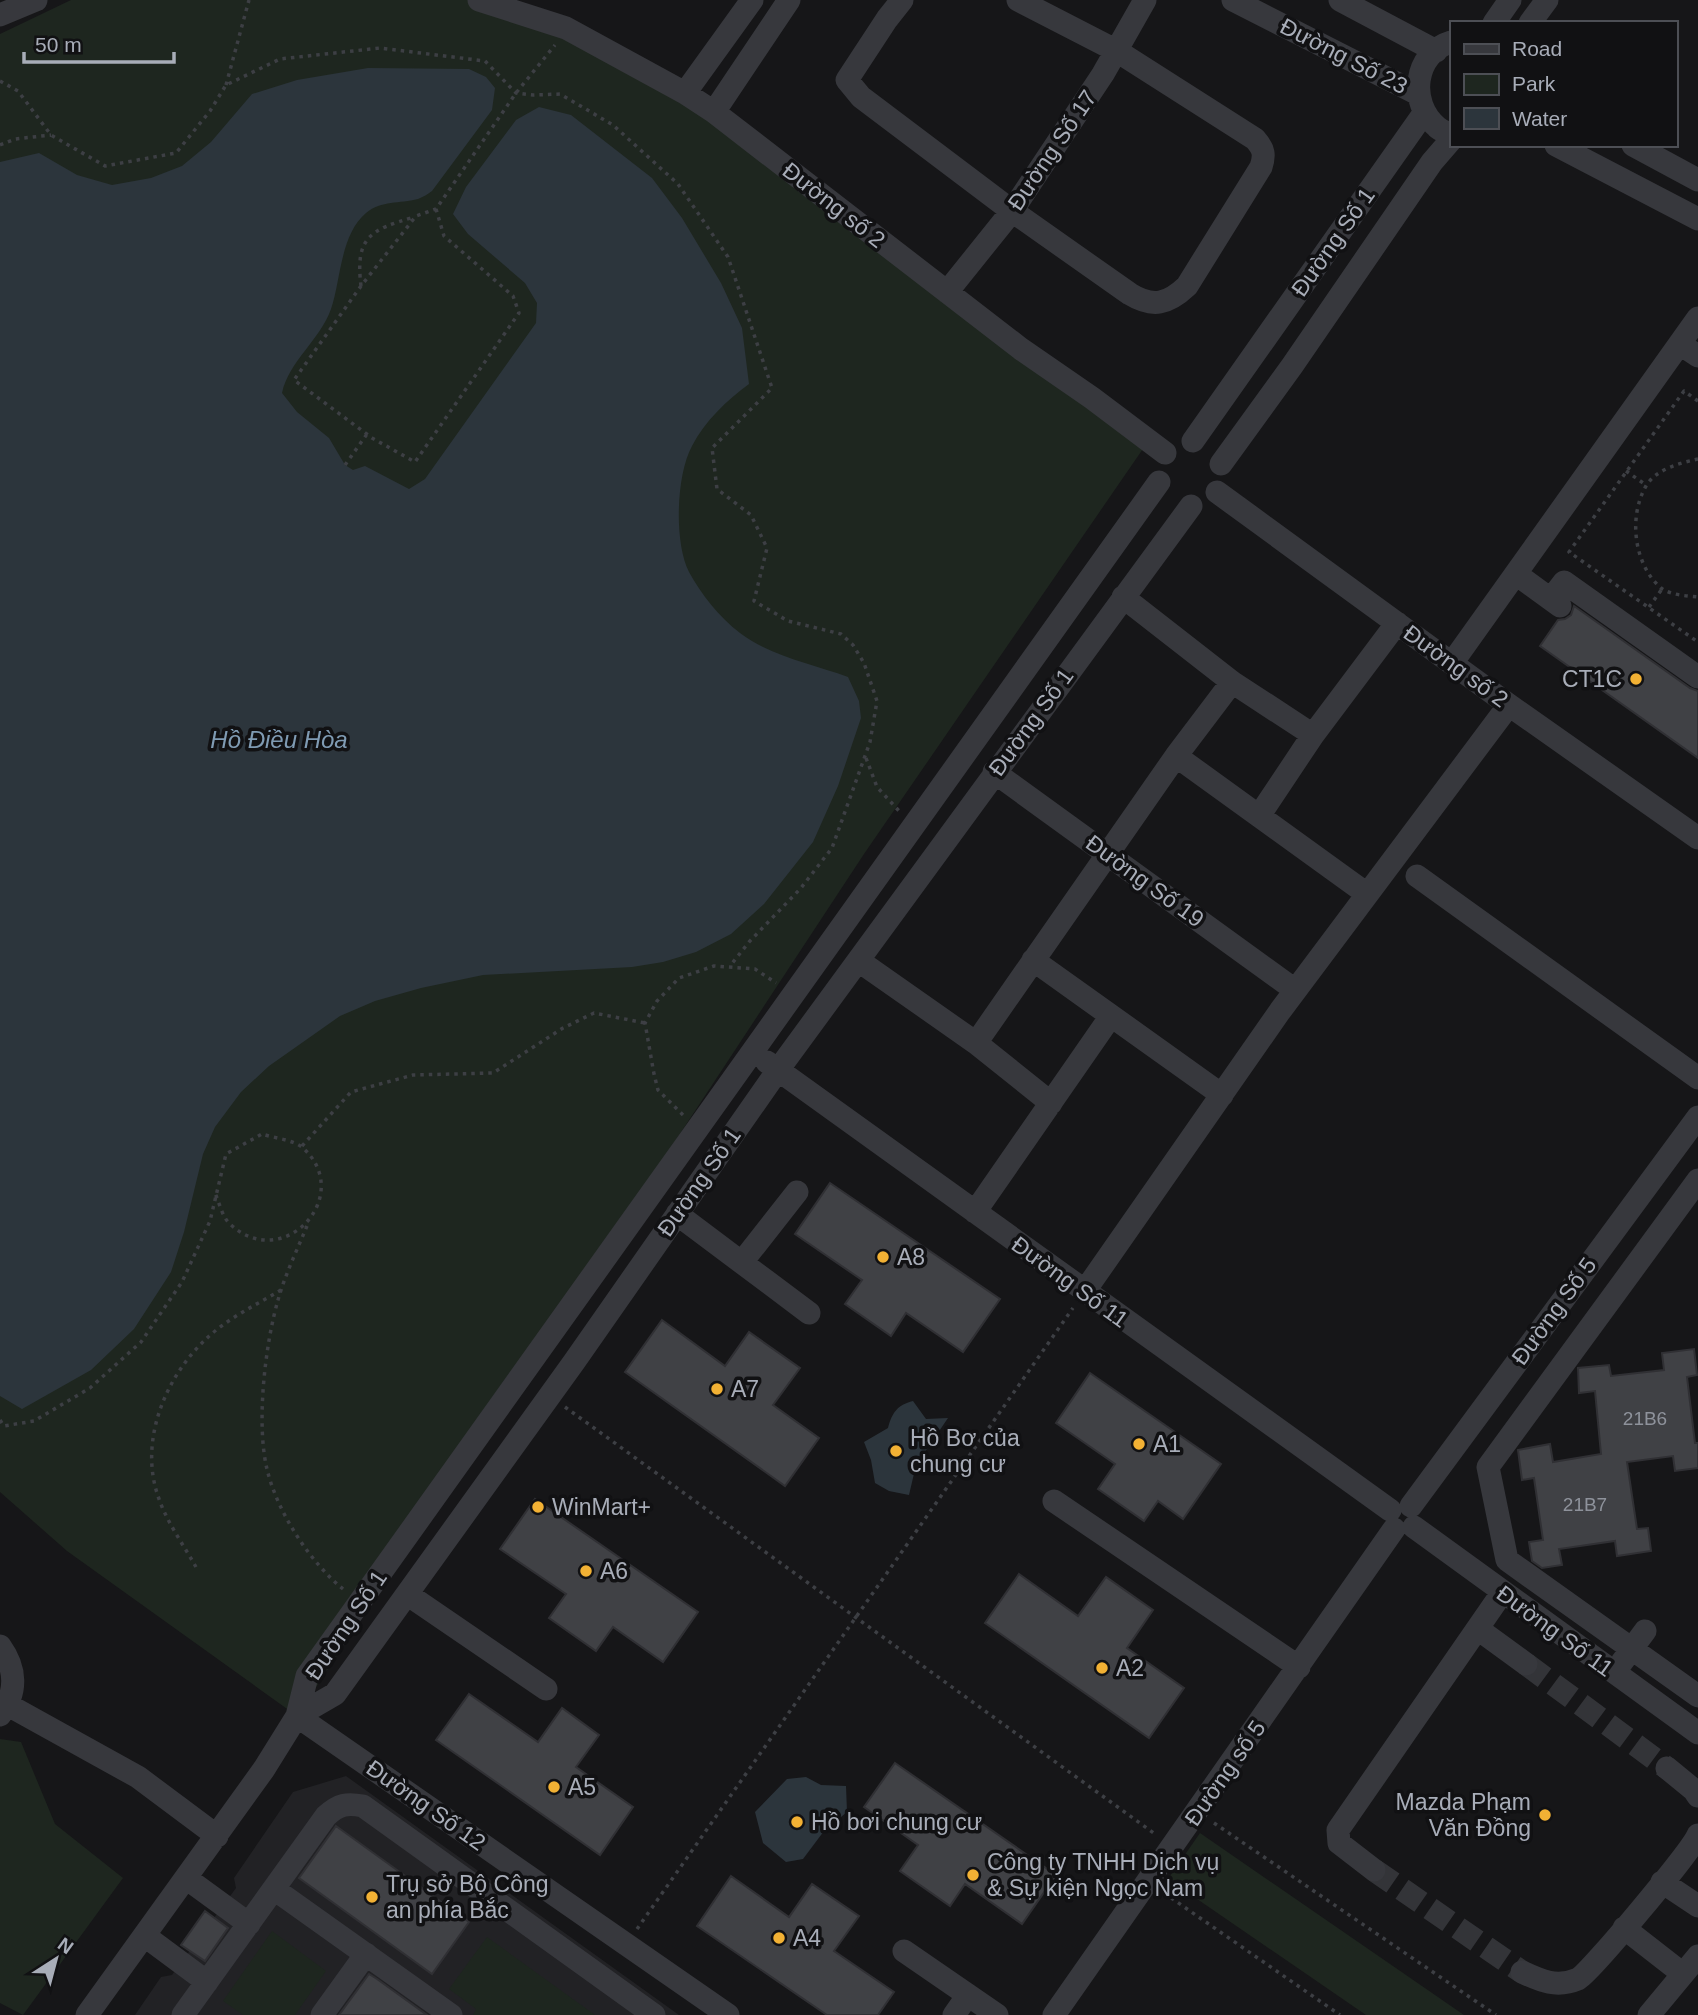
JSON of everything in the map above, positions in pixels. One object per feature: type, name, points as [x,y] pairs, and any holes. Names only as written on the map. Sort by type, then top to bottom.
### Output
[{"type":"street","points":[[0,15],[36,0]]},
{"type":"street","name":"Đường số 2","points":[[479,0],[566,28],[685,93],[714,112],[1021,349],[1165,453]]},
{"type":"street","points":[[685,93],[752,0]]},
{"type":"street","points":[[714,112],[789,0]]},
{"type":"street","points":[[902,0],[847,80],[861,97],[1012,211],[1145,303],[1172,300],[1186,286],[1261,167],[1264,156],[1262,148],[1255,139],[1117,51],[1018,0]]},
{"type":"street","name":"Đường Số 17","points":[[947,292],[1012,211],[1117,51],[1145,0]]},
{"type":"street","name":"Đường Số 23","points":[[1233,0],[1421,103],[1437,128],[1450,137]]},
{"type":"street","name":"Đường Số 23","points":[[1340,0],[1443,47]]},
{"type":"street","points":[[1495,21],[1510,0]]},
{"type":"street","points":[[1531,21],[1547,0]]},
{"type":"street","points":[[1421,103],[1419,75],[1429,57],[1443,47]]},
{"type":"street","name":"Đường Số 1","points":[[1193,441],[1421,103]]},
{"type":"street","name":"Đường Số 1","points":[[1221,464],[1450,139]]},
{"type":"street","points":[[1560,147],[1698,219]]},
{"type":"street","points":[[1637,147],[1698,180]]},
{"type":"street","points":[[1452,663],[1516,574],[1689,350],[1698,318]]},
{"type":"street","points":[[1193,441],[1211,448],[1221,464],[1222,483],[1217,492],[1201,504],[1191,506],[1182,505],[1168,497],[1159,482],[1158,467],[1165,453],[1178,443],[1193,441]]},
{"type":"street","name":"Đường Số 1","points":[[297,1716],[307,1676],[1159,482]]},
{"type":"street","name":"Đường số 2","points":[[1217,492],[1509,705],[1698,838]]},
{"type":"street","name":"Đường Số 1","points":[[297,1716],[335,1694],[550,1396],[778,1070],[1191,506]]},
{"type":"street","points":[[1516,574],[1556,602],[1564,582],[1698,677]]},
{"type":"street","points":[[1123,597],[1232,682],[1313,735]]},
{"type":"street","points":[[1259,816],[1313,735],[1397,623]]},
{"type":"street","points":[[976,1043],[1107,853],[1232,682]]},
{"type":"street","points":[[1084,1292],[1295,990],[1509,705]]},
{"type":"street","points":[[1176,756],[1367,894]]},
{"type":"street","name":"Đường Số 19","points":[[994,772],[1295,990]]},
{"type":"street","points":[[1417,876],[1698,1078]]},
{"type":"street","points":[[1033,960],[1222,1095]]},
{"type":"street","points":[[859,961],[976,1043],[1051,1104]]},
{"type":"street","points":[[975,1212],[1111,1016]]},
{"type":"street","name":"Đường Số 11","points":[[753,1052],[1698,1733]]},
{"type":"street","name":"Đường Số 5","points":[[1402,1518],[1566,1296],[1694,1130]]},
{"type":"street","points":[[1698,1180],[1488,1467],[1507,1560],[1638,1640],[1698,1696]]},
{"type":"street","points":[[741,1262],[797,1192]]},
{"type":"street","points":[[677,1214],[809,1313]]},
{"type":"street","points":[[1566,1296],[1598,1318]]},
{"type":"street","points":[[1054,1501],[1299,1667]]},
{"type":"street","name":"Đường số 5","points":[[1054,2015],[1402,1518]]},
{"type":"street","points":[[1374,1870],[1339,1843],[1338,1830],[1502,1593]]},
{"type":"street","points":[[407,1594],[546,1689]]},
{"type":"street","points":[[1478,1629],[1526,1664]]},
{"type":"street","points":[[1614,1673],[1638,1640]]},
{"type":"street","points":[[0,1646],[13,1673],[13,1690],[4,1710],[138,1776],[217,1836]]},
{"type":"street","points":[[87,2015],[217,1836],[297,1716]]},
{"type":"street","name":"Đường Số 12","points":[[297,1716],[728,2015]]},
{"type":"street","points":[[1667,1769],[1698,1796]]},
{"type":"street","points":[[187,2014],[326,1816],[336,1807],[349,1803],[363,1806],[654,2015]]},
{"type":"street","points":[[1522,1972],[1546,1983],[1564,1983],[1580,1978],[1662,1882],[1698,1835]]},
{"type":"street","points":[[186,1878],[249,1924]]},
{"type":"street","points":[[1662,1882],[1698,1906]]},
{"type":"street","points":[[274,1889],[451,2015]]},
{"type":"street","points":[[1624,1928],[1683,1974]]},
{"type":"street","points":[[145,1936],[207,1982]]},
{"type":"street","points":[[904,1951],[997,2015]]},
{"type":"street","points":[[322,2015],[366,1954]]},
{"type":"street","points":[[1649,2015],[1698,1956]]},
{"type":"street","points":[[954,2015],[968,1995]]},
{"type":"path","points":[[0,81],[18,91],[51,135],[105,166],[176,153],[210,111],[226,85],[249,0]]},
{"type":"path","points":[[361,286],[358,262],[366,238],[385,225],[436,209],[516,93],[547,58],[566,28]]},
{"type":"path","points":[[226,85],[280,59],[380,48],[485,61],[516,93],[560,94],[613,125],[678,184],[728,257],[772,388],[712,448],[718,489],[751,515],[767,548],[754,601],[788,621],[841,634],[853,645],[864,663],[877,701],[870,742],[832,848],[801,888],[749,942],[730,966]]},
{"type":"path","points":[[0,145],[15,139],[51,135]]},
{"type":"path","points":[[416,216],[361,286],[294,380],[367,434],[415,462],[519,313],[513,296],[444,236],[436,209]]},
{"type":"path","points":[[1698,401],[1684,391],[1569,552],[1698,642]]},
{"type":"path","points":[[345,465],[367,434]]},
{"type":"path","points":[[1698,459],[1668,467],[1646,485],[1635,535],[1643,564],[1662,589],[1698,597]]},
{"type":"path","points":[[1626,471],[1646,485]]},
{"type":"path","points":[[1649,608],[1662,589]]},
{"type":"path","points":[[866,755],[877,787],[897,810],[915,824]]},
{"type":"path","points":[[697,1129],[659,1090],[645,1023],[657,1001],[678,978],[714,966],[755,969],[793,995]]},
{"type":"path","points":[[302,1146],[351,1092],[413,1075],[493,1073],[563,1028],[594,1013],[645,1023]]},
{"type":"path","points":[[0,1420],[2,1428],[34,1421],[90,1388],[141,1342],[182,1282],[209,1221],[226,1154],[262,1134],[302,1146],[319,1170],[321,1198],[281,1290],[269,1336],[262,1414],[267,1469],[285,1517],[324,1574],[358,1603]]},
{"type":"path","points":[[215,1194],[227,1221],[252,1238],[282,1239],[308,1224]]},
{"type":"path","points":[[197,1567],[157,1495],[151,1454],[157,1414],[174,1376],[205,1339],[281,1290]]},
{"type":"path","points":[[627,1943],[1084,1292]]},
{"type":"path","points":[[550,1396],[1172,1847]]},
{"type":"path","points":[[1197,1811],[1496,2015]]},
{"type":"path","points":[[1148,1882],[1340,2015]]},
{"type":"shaded area","name":"Trụ sở Bộ Công an phía Bắc","points":[[346,1776],[679,2015],[135,2015],[161,1977],[172,1975],[236,1888],[234,1878],[293,1792]]},
{"type":"green space","points":[[71,0],[469,0],[564,31],[712,115],[1147,443],[864,854],[297,1716],[67,1551],[0,1492],[0,34]]},
{"type":"green space","points":[[0,1739],[21,1742],[55,1824],[123,1878],[23,2015],[0,2003]]},
{"type":"green space","points":[[1200,1833],[1464,2015],[1366,2015],[1168,1879]]},
{"type":"green space","points":[[272,1931],[326,1971],[295,2015],[243,2015],[223,2001]]},
{"type":"green space","points":[[487,1937],[595,2015],[473,2015],[476,2009],[449,1989]]},
{"type":"water","name":"Hồ Điều Hòa","points":[[368,68],[469,69],[486,77],[495,88],[492,110],[432,191],[418,199],[378,206],[357,222],[342,258],[331,309],[320,331],[291,371],[282,393],[297,412],[329,438],[345,465],[353,470],[365,466],[409,489],[425,479],[536,323],[537,303],[525,283],[468,234],[453,214],[466,187],[516,120],[539,107],[571,115],[652,178],[682,218],[721,283],[742,328],[749,384],[725,404],[703,428],[692,446],[683,474],[679,527],[689,572],[718,612],[732,627],[752,641],[778,654],[848,677],[859,701],[861,718],[838,786],[813,842],[764,904],[731,934],[696,952],[663,962],[632,967],[483,975],[375,1001],[340,1016],[269,1066],[241,1092],[215,1127],[203,1154],[171,1272],[134,1329],[91,1370],[22,1409],[0,1396],[0,162],[39,153],[77,175],[112,185],[151,178],[182,166],[211,142],[252,94],[297,80]]},
{"type":"water","name":"Hồ Bơ của chung cư","points":[[913,1401],[926,1419],[948,1418],[916,1465],[909,1495],[889,1491],[875,1483],[864,1442],[888,1428],[896,1410]]},
{"type":"water","name":"Hồ bơi chung cư","points":[[806,1777],[821,1785],[846,1786],[847,1812],[824,1831],[803,1859],[786,1862],[763,1843],[755,1812],[787,1779]]},
{"type":"building","name":"CT1C","points":[[1574,606],[1698,691],[1698,758],[1540,646],[1558,620],[1571,615]]},
{"type":"building","name":"A8","points":[[830,1183],[1000,1299],[963,1352],[906,1313],[891,1336],[845,1304],[862,1280],[795,1234]]},
{"type":"building","name":"A7","points":[[662,1320],[725,1366],[749,1332],[800,1368],[773,1405],[819,1438],[785,1486],[625,1372]]},
{"type":"building","points":[[1694,1349],[1697,1375],[1687,1377],[1695,1443],[1698,1443],[1698,1468],[1675,1471],[1673,1456],[1627,1462],[1637,1529],[1648,1528],[1651,1551],[1617,1556],[1615,1541],[1559,1549],[1562,1565],[1542,1568],[1532,1561],[1529,1542],[1543,1540],[1534,1478],[1522,1480],[1518,1450],[1550,1444],[1553,1462],[1601,1454],[1595,1391],[1579,1393],[1578,1368],[1609,1365],[1611,1376],[1664,1370],[1662,1353]]},
{"type":"building","name":"A1","points":[[1090,1373],[1221,1464],[1183,1519],[1158,1501],[1144,1521],[1098,1489],[1115,1464],[1056,1423]]},
{"type":"building","name":"A6","points":[[535,1499],[698,1612],[663,1662],[613,1627],[596,1651],[549,1618],[566,1594],[500,1549]]},
{"type":"building","name":"A2","points":[[1019,1574],[1078,1616],[1106,1577],[1153,1610],[1127,1648],[1184,1688],[1149,1738],[985,1623]]},
{"type":"building","name":"A5","points":[[469,1694],[538,1742],[562,1708],[599,1735],[576,1767],[633,1807],[600,1855],[436,1740]]},
{"type":"building","points":[[895,1763],[1056,1875],[1022,1924],[965,1884],[950,1906],[900,1871],[918,1845],[864,1807]]},
{"type":"building","points":[[336,1826],[469,1922],[432,1974],[299,1878]]},
{"type":"building","name":"A4","points":[[731,1876],[789,1917],[812,1884],[859,1916],[834,1951],[894,1992],[878,2015],[827,2015],[697,1926]]},
{"type":"building","points":[[205,1911],[228,1928],[205,1961],[181,1945]]},
{"type":"building","points":[[369,1974],[377,1979],[427,2015],[339,2015]]},
{"type":"tunnel","points":[[1526,1664],[1667,1768]]},
{"type":"tunnel","points":[[1374,1870],[1522,1972]]},
{"type":"place","name":"CT1C","points":[[1636,679]]},
{"type":"place","name":"A8","points":[[883,1257]]},
{"type":"place","name":"A7","points":[[717,1389]]},
{"type":"place","name":"A1","points":[[1139,1444]]},
{"type":"place","name":"Hồ Bơ của chung cư","points":[[896,1451]]},
{"type":"place","name":"WinMart+","points":[[538,1507]]},
{"type":"place","name":"A6","points":[[586,1571]]},
{"type":"place","name":"A2","points":[[1102,1668]]},
{"type":"place","name":"A5","points":[[554,1787]]},
{"type":"place","name":"Mazda Phạm Văn Đồng","points":[[1545,1815]]},
{"type":"place","name":"Hồ bơi chung cư","points":[[797,1822]]},
{"type":"place","name":"Công ty TNHH Dịch vụ & Sự kiện Ngọc Nam","points":[[973,1875]]},
{"type":"place","name":"Trụ sở Bộ Công an phía Bắc","points":[[372,1897]]},
{"type":"place","name":"A4","points":[[779,1938]]}]
